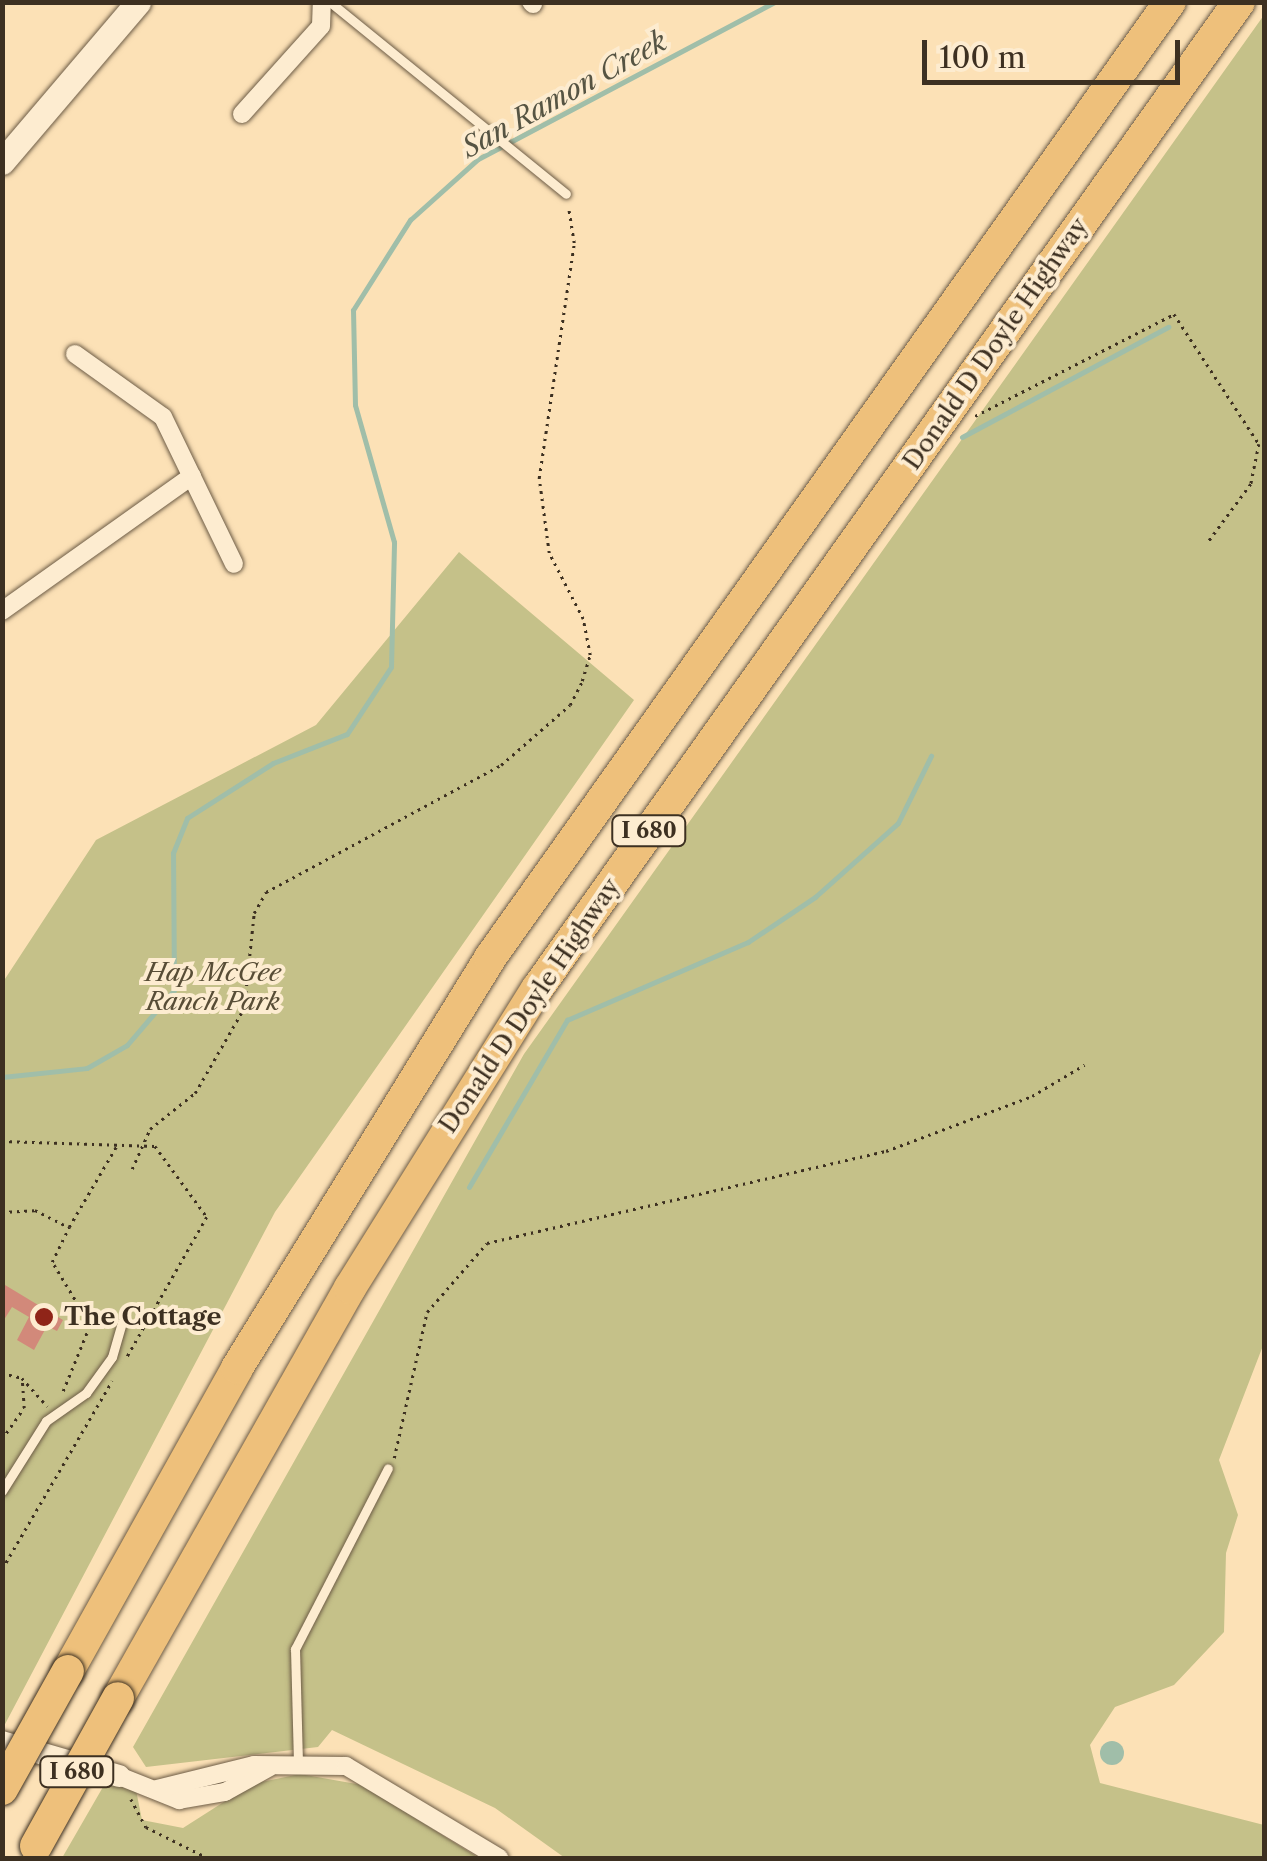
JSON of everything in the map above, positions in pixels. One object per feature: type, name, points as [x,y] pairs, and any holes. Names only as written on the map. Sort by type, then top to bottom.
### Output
[{"type":"highway","name":"I 680","points":[[2,1789],[237,1368],[490,958],[1170,2]]},
{"type":"highway","name":"Donald D Doyle Highway","points":[[32,1852],[474,1084],[1239,2]]},
{"type":"main road","points":[[2,162],[138,2]]},
{"type":"street","points":[[242,114],[322,26],[322,2]]},
{"type":"street","points":[[75,354],[164,417],[234,564]]},
{"type":"street","points":[[2,611],[192,476]]},
{"type":"street","points":[[2,1742],[120,1776],[179,1800],[225,1792],[270,1767],[298,1763],[372,1777],[499,1858]]},
{"type":"lane","points":[[330,2],[566,194]]},
{"type":"lane","points":[[2,1491],[55,1414],[86,1392],[122,1322]]},
{"type":"lane","points":[[298,1763],[296,1649],[388,1468]]},
{"type":"path","points":[[132,1169],[142,1145],[195,1094],[244,1008],[254,913],[266,892],[500,765],[570,704],[582,681],[590,655],[550,553],[539,478],[574,243],[566,194]]},
{"type":"path","points":[[932,434],[1174,314],[1259,444],[1252,484],[1209,541]]},
{"type":"path","points":[[388,1468],[428,1312],[487,1243],[886,1151],[1032,1096],[1084,1065]]},
{"type":"path","points":[[2,1141],[142,1145]]},
{"type":"path","points":[[46,1404],[61,1394],[90,1324],[52,1262],[118,1145]]},
{"type":"path","points":[[2,1212],[35,1210],[70,1227]]},
{"type":"path","points":[[2,1372],[22,1378],[55,1414]]},
{"type":"path","points":[[2,1440],[24,1408],[22,1378]]},
{"type":"path","points":[[120,1776],[146,1827],[208,1858]]},
{"type":"green space","points":[[1264,15],[1264,1343],[1219,1460],[1238,1515],[1226,1553],[1224,1632],[1174,1685],[1115,1707],[1090,1745],[1100,1783],[1264,1825],[1264,1858],[565,1858],[495,1808],[332,1730],[318,1747],[146,1767],[133,1747],[524,1054]]},
{"type":"green space","name":"Hap McGee Ranch Park","points":[[459,552],[634,700],[275,1212],[3,1728],[3,982],[96,840],[316,725]]},
{"type":"green space","points":[[300,1774],[362,1785],[479,1858],[62,1858],[107,1780],[136,1790],[142,1820],[183,1828],[252,1784]]},
{"type":"shaded area","points":[[1112,1741],[1121,1744],[1121,1762],[1112,1765],[1103,1762],[1100,1753],[1103,1744]]},
{"type":"building","name":"The Cottage","points":[[5,1285],[63,1320],[57,1331],[47,1326],[34,1350],[17,1340],[29,1317],[12,1307],[2,1323]]},
{"type":"waterway","name":"San Ramon Creek","points":[[2,1077],[87,1068],[127,1045],[174,990],[173,853],[187,818],[273,763],[347,734],[391,667],[394,542],[355,405],[353,310],[410,220],[478,159],[774,2]]},
{"type":"waterway","points":[[962,437],[1168,327]]},
{"type":"waterway","points":[[469,1187],[567,1020],[748,942],[815,897],[898,823],[931,756]]},
{"type":"place","name":"The Cottage","points":[[44,1317]]}]
